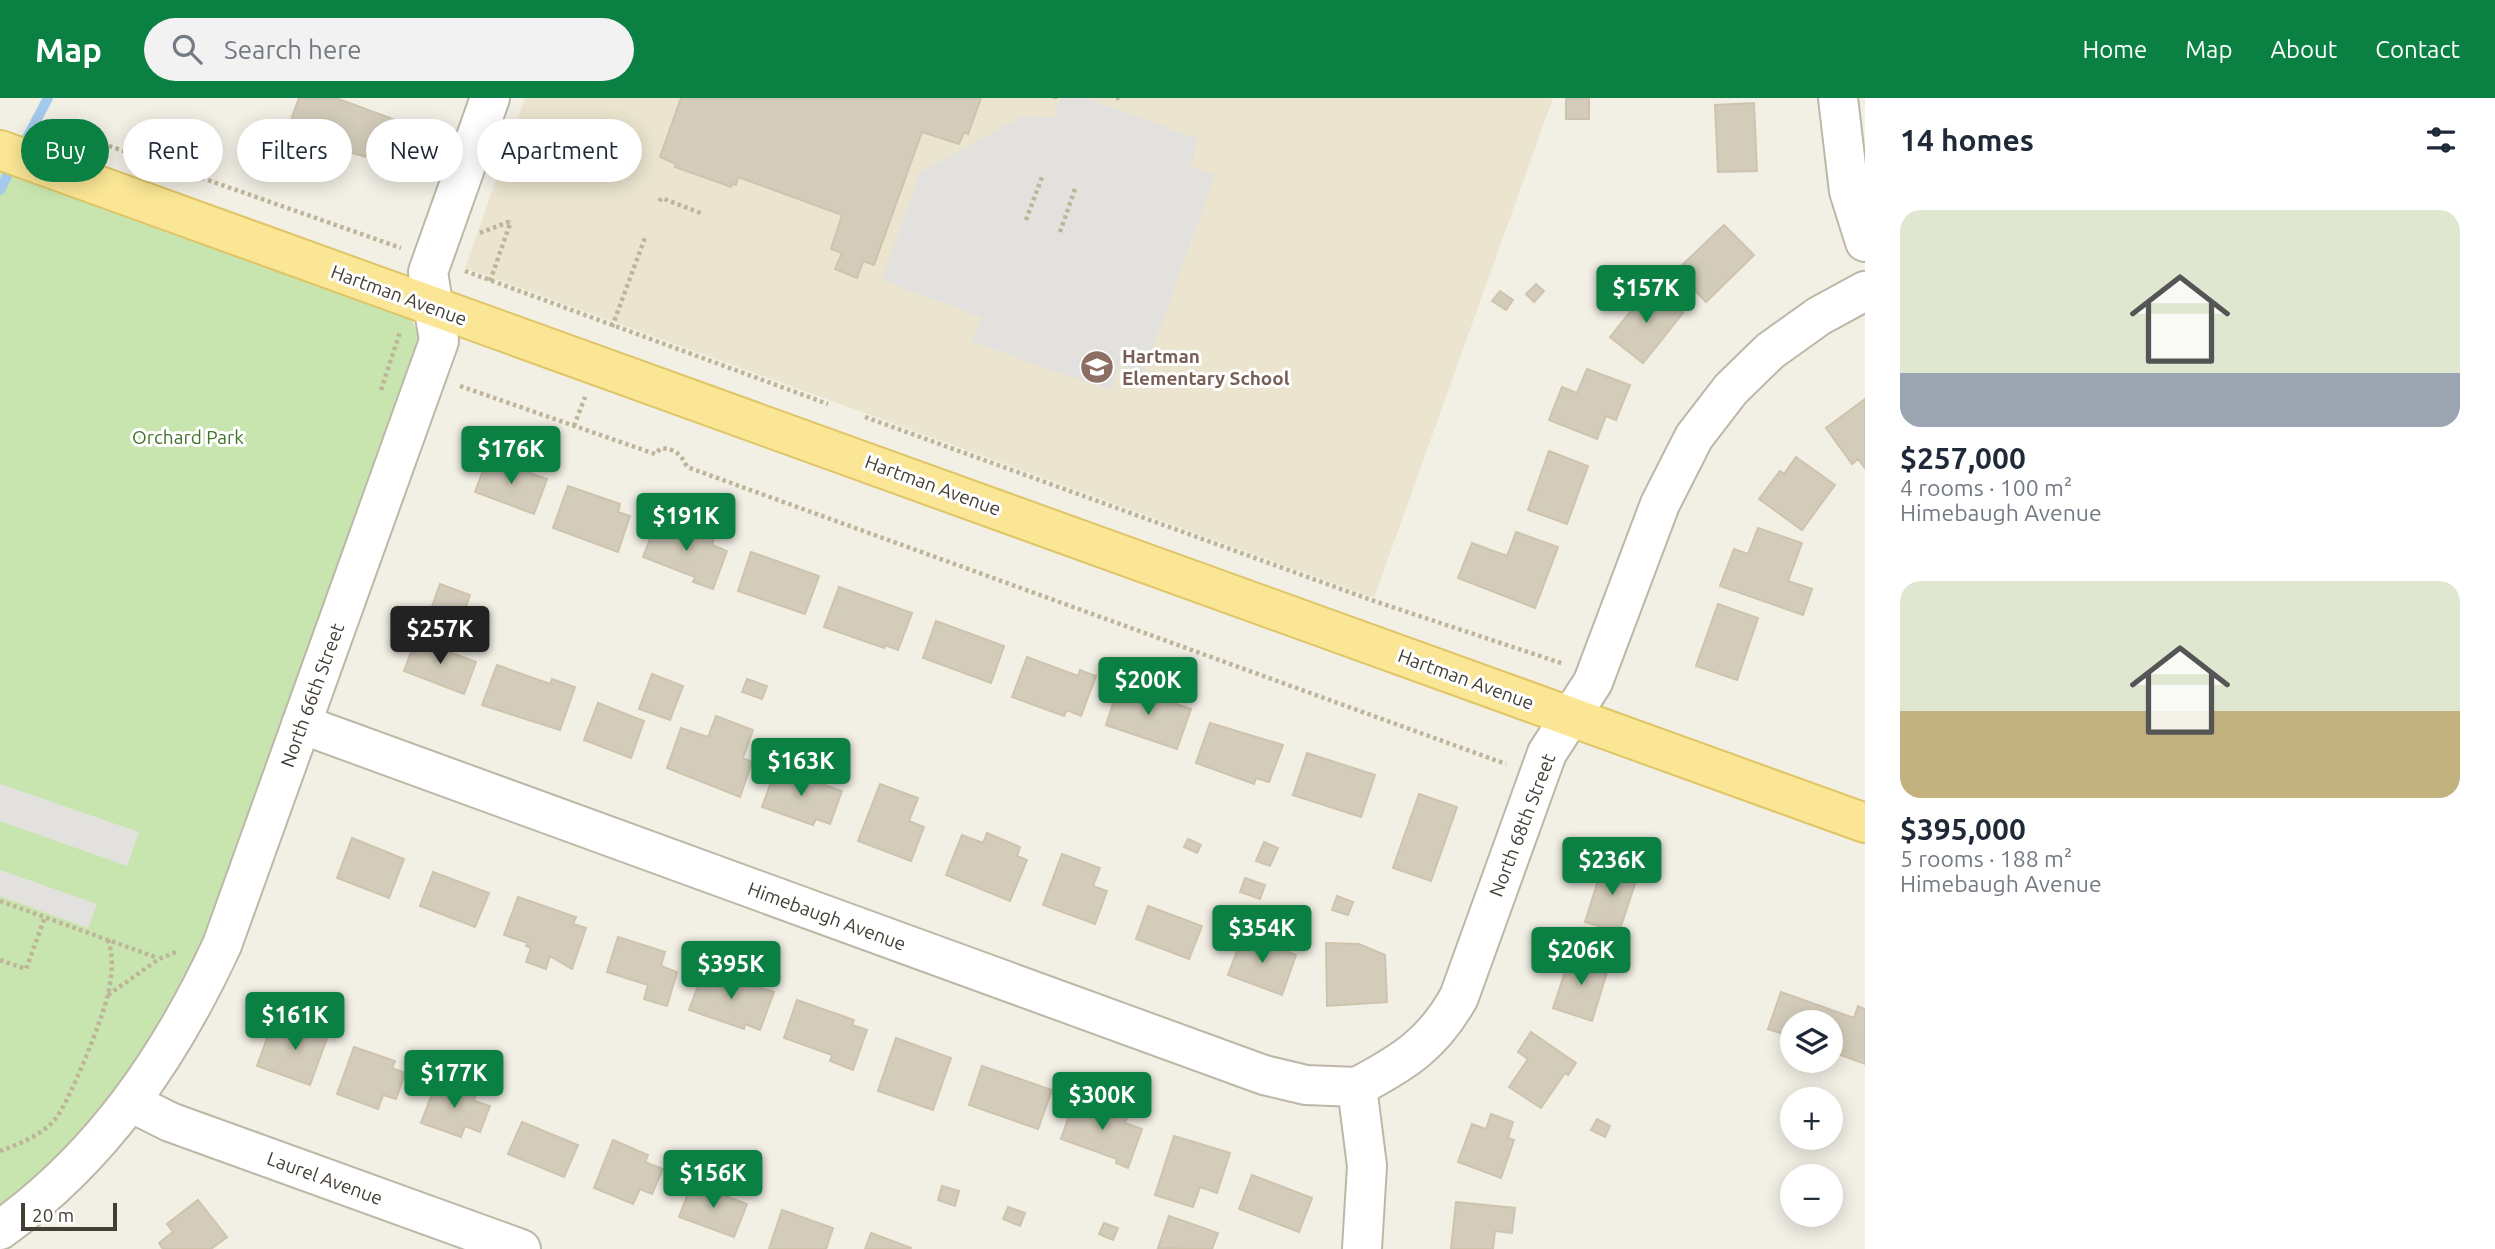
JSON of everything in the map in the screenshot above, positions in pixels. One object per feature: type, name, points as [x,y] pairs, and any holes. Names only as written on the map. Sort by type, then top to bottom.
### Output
[{"type":"main road","name":"Hartman Avenue","points":[[0,150],[827,446],[1865,823]]},
{"type":"street","name":"North 66th Street","points":[[0,1230],[80,1161],[130,1102],[167,1052],[192,1010],[222,945],[439,341],[428,272],[490,98]]},
{"type":"street","points":[[1838,98],[1849,191],[1865,242]]},
{"type":"street","name":"North 68th Street","points":[[1357,1087],[1411,1057],[1443,1026],[1458,997],[1547,753],[1593,682],[1660,504],[1694,437],[1731,389],[1770,351],[1807,324],[1865,291]]},
{"type":"street","name":"Himebaugh Avenue","points":[[301,724],[1264,1075],[1306,1085],[1357,1087]]},
{"type":"street","points":[[1357,1087],[1367,1166],[1362,1249]]},
{"type":"street","name":"Laurel Avenue","points":[[130,1102],[170,1122],[521,1249]]},
{"type":"path","points":[[1116,98],[1122,98]]},
{"type":"path","points":[[109,148],[407,251]]},
{"type":"path","points":[[1026,220],[1042,177]]},
{"type":"path","points":[[1059,232],[1075,188]]},
{"type":"path","points":[[659,201],[662,198],[703,214]]},
{"type":"path","points":[[471,236],[511,221],[490,281]]},
{"type":"path","points":[[613,325],[646,235]]},
{"type":"path","points":[[461,270],[828,404]]},
{"type":"path","points":[[454,384],[655,454],[661,448],[673,449],[682,456],[687,467],[1517,767]]},
{"type":"path","points":[[866,417],[1374,601],[1571,666]]},
{"type":"path","points":[[0,901],[159,959],[108,995]]},
{"type":"path","points":[[0,960],[26,969],[45,917]]},
{"type":"path","points":[[0,1151],[38,1134],[54,1121],[69,1100],[108,995],[113,954],[108,940]]},
{"type":"shaded area","name":"Hartman Elementary School","points":[[525,98],[1553,98],[1374,598],[465,268],[495,182],[642,182],[642,119],[518,119]]},
{"type":"shaded area","points":[[1061,98],[1086,98],[1198,139],[1191,167],[1215,175],[1144,373],[1120,365],[1111,390],[971,342],[981,317],[882,280],[919,173],[1023,116],[1053,118]]},
{"type":"shaded area","points":[[0,784],[139,832],[127,866],[0,821]]},
{"type":"shaded area","points":[[0,870],[97,904],[88,928],[0,896]]},
{"type":"green space","name":"Orchard Park","points":[[0,167],[21,175],[21,182],[41,182],[407,315],[416,328],[418,353],[230,880],[176,1006],[89,1132],[0,1211]]},
{"type":"building","points":[[299,98],[336,98],[393,119],[366,119],[366,157],[352,153],[352,119],[291,119]]},
{"type":"building","points":[[681,98],[981,98],[968,134],[964,132],[959,144],[922,132],[874,265],[863,261],[857,278],[835,269],[842,253],[831,249],[842,215],[738,177],[736,185],[732,184],[731,187],[675,167],[676,164],[660,157]]},
{"type":"building","points":[[1566,98],[1589,98],[1589,119],[1566,119]]},
{"type":"building","points":[[1754,103],[1757,171],[1718,172],[1715,105]]},
{"type":"building","points":[[1724,225],[1754,255],[1706,302],[1676,271]]},
{"type":"building","points":[[1536,284],[1544,291],[1534,302],[1526,294]]},
{"type":"building","points":[[1650,287],[1683,313],[1643,363],[1610,337]]},
{"type":"building","points":[[1500,291],[1513,300],[1506,310],[1492,301]]},
{"type":"building","points":[[1587,369],[1630,385],[1616,420],[1606,416],[1597,439],[1549,420],[1562,387],[1577,393]]},
{"type":"building","points":[[1865,399],[1865,468],[1858,459],[1852,464],[1826,428]]},
{"type":"building","points":[[1549,451],[1588,466],[1567,524],[1528,510]]},
{"type":"building","points":[[488,457],[547,479],[534,514],[475,492]]},
{"type":"building","points":[[1796,457],[1835,485],[1802,530],[1759,499],[1780,471],[1784,474]]},
{"type":"building","points":[[568,486],[620,504],[618,512],[630,516],[618,552],[553,528]]},
{"type":"building","points":[[658,519],[714,539],[712,545],[727,551],[713,589],[693,582],[695,577],[643,557]]},
{"type":"building","points":[[1758,528],[1802,543],[1788,581],[1812,589],[1803,615],[1720,586],[1734,549],[1748,554]]},
{"type":"building","points":[[1516,532],[1558,547],[1535,608],[1458,578],[1472,543],[1507,556]]},
{"type":"building","points":[[751,552],[819,576],[805,614],[738,591]]},
{"type":"building","points":[[440,584],[470,595],[456,634],[426,623]]},
{"type":"building","points":[[839,587],[912,613],[898,650],[885,645],[884,648],[824,627]]},
{"type":"building","points":[[1718,604],[1758,618],[1737,680],[1696,666]]},
{"type":"building","points":[[936,621],[1004,646],[991,683],[923,658]]},
{"type":"building","points":[[416,639],[476,662],[464,694],[404,671]]},
{"type":"building","points":[[1027,657],[1078,676],[1080,670],[1096,676],[1081,716],[1067,710],[1064,716],[1012,697]]},
{"type":"building","points":[[497,665],[550,684],[552,679],[575,687],[560,730],[482,705]]},
{"type":"building","points":[[652,674],[683,686],[670,720],[639,709]]},
{"type":"building","points":[[747,679],[767,686],[762,699],[742,692]]},
{"type":"building","points":[[1119,685],[1191,709],[1177,749],[1106,725]]},
{"type":"building","points":[[598,703],[644,721],[631,758],[584,740]]},
{"type":"building","points":[[716,716],[753,730],[743,758],[752,762],[740,797],[667,768],[681,728],[708,737]]},
{"type":"building","points":[[1210,723],[1283,745],[1269,782],[1256,778],[1254,784],[1196,763]]},
{"type":"building","points":[[1307,753],[1375,775],[1361,817],[1293,795]]},
{"type":"building","points":[[776,768],[842,791],[830,824],[816,819],[813,825],[762,807]]},
{"type":"building","points":[[880,784],[918,798],[909,821],[924,827],[911,861],[858,841]]},
{"type":"building","points":[[1419,794],[1457,807],[1431,881],[1393,868]]},
{"type":"building","points":[[987,833],[1020,847],[1017,856],[1027,860],[1010,901],[946,875],[962,835],[983,843]]},
{"type":"building","points":[[352,838],[404,859],[389,898],[337,878]]},
{"type":"building","points":[[1188,839],[1201,845],[1197,853],[1184,847]]},
{"type":"building","points":[[1264,842],[1278,848],[1270,866],[1256,861]]},
{"type":"building","points":[[1062,854],[1100,868],[1093,886],[1107,891],[1095,924],[1043,905]]},
{"type":"building","points":[[1604,861],[1639,872],[1619,932],[1585,922]]},
{"type":"building","points":[[433,872],[489,893],[475,927],[420,906]]},
{"type":"building","points":[[1245,878],[1265,885],[1260,899],[1240,892]]},
{"type":"building","points":[[1337,896],[1353,902],[1348,915],[1332,910]]},
{"type":"building","points":[[518,897],[576,917],[573,924],[586,928],[572,969],[550,956],[546,969],[526,962],[531,948],[526,946],[528,943],[504,935]]},
{"type":"building","points":[[1148,906],[1202,926],[1189,959],[1136,939]]},
{"type":"building","points":[[1243,935],[1296,955],[1282,995],[1228,975]]},
{"type":"building","points":[[618,937],[665,952],[661,966],[677,972],[667,1006],[644,999],[648,985],[607,972]]},
{"type":"building","points":[[1326,943],[1359,944],[1385,955],[1387,1002],[1327,1006]]},
{"type":"building","points":[[1571,954],[1609,966],[1592,1021],[1553,1008]]},
{"type":"building","points":[[704,970],[774,992],[760,1030],[745,1024],[744,1029],[689,1010]]},
{"type":"building","points":[[1781,992],[1832,1010],[1780,1010],[1780,1033],[1768,1029]]},
{"type":"building","points":[[797,1000],[854,1020],[852,1025],[867,1030],[853,1070],[830,1061],[832,1055],[784,1038]]},
{"type":"building","points":[[1858,1006],[1865,1009],[1865,1064],[1843,1056],[1843,1014],[1854,1018]]},
{"type":"building","points":[[308,1019],[331,1027],[310,1085],[257,1066],[271,1027],[302,1038]]},
{"type":"building","points":[[1531,1032],[1576,1063],[1568,1075],[1565,1073],[1541,1108],[1509,1087],[1528,1059],[1518,1052]]},
{"type":"building","points":[[896,1038],[951,1058],[933,1110],[878,1091]]},
{"type":"building","points":[[354,1047],[395,1061],[392,1068],[405,1073],[396,1099],[383,1095],[378,1109],[337,1094]]},
{"type":"building","points":[[982,1066],[1052,1090],[1038,1129],[969,1105]]},
{"type":"building","points":[[437,1081],[476,1094],[474,1101],[490,1106],[480,1132],[465,1126],[461,1137],[421,1123]]},
{"type":"building","points":[[1075,1099],[1127,1117],[1125,1123],[1142,1129],[1128,1168],[1116,1163],[1117,1159],[1061,1139]]},
{"type":"building","points":[[1491,1114],[1513,1122],[1508,1138],[1514,1140],[1501,1178],[1458,1162],[1472,1124],[1486,1129]]},
{"type":"building","points":[[1597,1119],[1610,1126],[1605,1137],[1591,1130]]},
{"type":"building","points":[[522,1122],[578,1145],[564,1177],[508,1154]]},
{"type":"building","points":[[1174,1136],[1230,1153],[1217,1193],[1200,1187],[1193,1207],[1155,1195]]},
{"type":"building","points":[[613,1140],[648,1155],[645,1162],[663,1169],[652,1194],[640,1189],[633,1204],[594,1188]]},
{"type":"building","points":[[1252,1175],[1312,1198],[1299,1232],[1239,1209]]},
{"type":"building","points":[[692,1183],[747,1204],[734,1237],[679,1217]]},
{"type":"building","points":[[942,1186],[959,1191],[955,1206],[938,1200]]},
{"type":"building","points":[[198,1200],[227,1237],[211,1249],[163,1249],[159,1243],[173,1232],[167,1224]]},
{"type":"building","points":[[1456,1202],[1515,1208],[1512,1233],[1495,1231],[1493,1249],[1451,1249]]},
{"type":"building","points":[[1008,1207],[1025,1213],[1020,1226],[1003,1219]]},
{"type":"building","points":[[782,1210],[833,1228],[826,1249],[769,1249]]},
{"type":"building","points":[[1169,1216],[1218,1233],[1212,1249],[1158,1248]]},
{"type":"building","points":[[1104,1223],[1118,1228],[1113,1240],[1099,1234]]},
{"type":"building","points":[[871,1233],[911,1248],[865,1249]]},
{"type":"waterway","points":[[37,119],[48,98]]},
{"type":"waterway","points":[[0,190],[14,162]]},
{"type":"place","name":"Hartman Elementary School","points":[[1097,367]]}]
